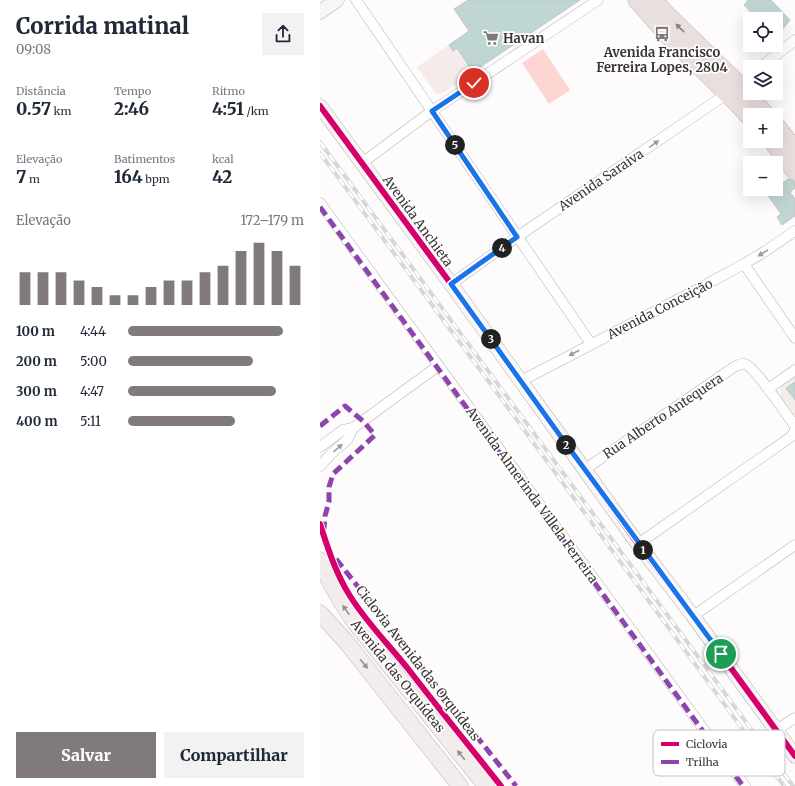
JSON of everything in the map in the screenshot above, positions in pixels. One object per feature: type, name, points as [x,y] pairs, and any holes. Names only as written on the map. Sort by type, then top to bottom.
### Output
[{"type":"highway","points":[[636,0],[668,35],[739,85],[747,108]]},
{"type":"highway","points":[[653,0],[739,85],[760,108]]},
{"type":"highway","points":[[783,135],[795,150]]},
{"type":"highway","points":[[777,148],[795,171]]},
{"type":"main road","points":[[320,12],[337,0]]},
{"type":"main road","name":"Avenida Anchieta","points":[[320,106],[451,284],[638,544],[693,616],[776,730]]},
{"type":"main road","name":"Avenida das Orquídeas","points":[[320,560],[342,605],[486,786]]},
{"type":"main road","name":"Avenida das Orquídeas","points":[[320,614],[347,643],[460,786]]},
{"type":"main road","name":"Avenida Anchieta","points":[[785,742],[795,756]]},
{"type":"street","points":[[356,0],[591,344]]},
{"type":"street","points":[[362,162],[432,111],[598,0]]},
{"type":"street","points":[[770,60],[795,40]]},
{"type":"street","name":"Avenida Saraiva","points":[[451,284],[739,85]]},
{"type":"street","name":"Avenida Almerinda Villela Ferreira","points":[[320,203],[704,730]]},
{"type":"street","name":"Avenida Conceição","points":[[521,381],[744,264],[795,231]]},
{"type":"street","points":[[744,264],[795,338]]},
{"type":"street","name":"Rua Alberto Antequera","points":[[584,470],[734,368],[743,364],[746,364],[753,370],[768,389]]},
{"type":"street","points":[[320,447],[343,430],[353,428],[438,366]]},
{"type":"street","points":[[638,544],[792,436],[795,429],[793,423],[768,389],[795,370]]},
{"type":"street","points":[[320,466],[348,439],[353,428]]},
{"type":"street","points":[[693,616],[795,545]]},
{"type":"street","points":[[776,730],[795,718]]},
{"type":"street","name":"Avenida Almerinda Villela Ferreira","points":[[738,776],[745,786]]},
{"type":"shaded area","name":"Havan","points":[[468,0],[580,0],[443,93],[436,94],[417,67],[469,31],[454,9]]},
{"type":"shaded area","points":[[543,49],[570,90],[549,104],[522,63]]},
{"type":"shaded area","points":[[795,376],[795,415],[780,395],[781,386]]},
{"type":"building","name":"Havan","points":[[468,0],[580,0],[473,72],[457,48],[453,51],[449,45],[469,31],[454,9]]},
{"type":"building","points":[[748,0],[771,0],[782,12],[750,12],[744,5]]},
{"type":"building","points":[[783,13],[790,20],[783,28]]},
{"type":"building","points":[[788,179],[794,181],[795,183],[795,188],[790,192],[795,199],[795,216],[782,225],[777,217],[781,214],[768,196],[783,196],[783,183]]},
{"type":"building","points":[[795,382],[795,400],[786,388]]},
{"type":"railway","points":[[320,142],[752,730]]},
{"type":"railway","points":[[320,153],[743,730]]},
{"type":"railway","points":[[785,775],[793,786]]},
{"type":"railway","points":[[777,776],[784,786]]},
{"type":"marked path","points":[[320,207],[702,730]]},
{"type":"marked path","points":[[320,426],[345,406],[363,421],[375,435],[333,474],[329,487],[329,502],[325,516],[324,529]]},
{"type":"marked path","points":[[336,559],[516,786]]},
{"type":"marked path","points":[[736,776],[743,786]]},
{"type":"cycle path","points":[[320,106],[451,284],[638,544],[693,616],[776,730]]},
{"type":"cycle path","name":"Ciclovia Avenida das Orquídeas","points":[[320,524],[336,570],[356,606],[501,786]]},
{"type":"cycle path","points":[[785,742],[795,756]]},
{"type":"place","name":"Avenida Francisco Ferreira Lopes, 2804","points":[[662,34]]},
{"type":"place","name":"Havan","points":[[491,38]]},
{"type":"route","points":[[474,83],[432,111],[517,237],[451,284],[638,544],[721,654]]}]
